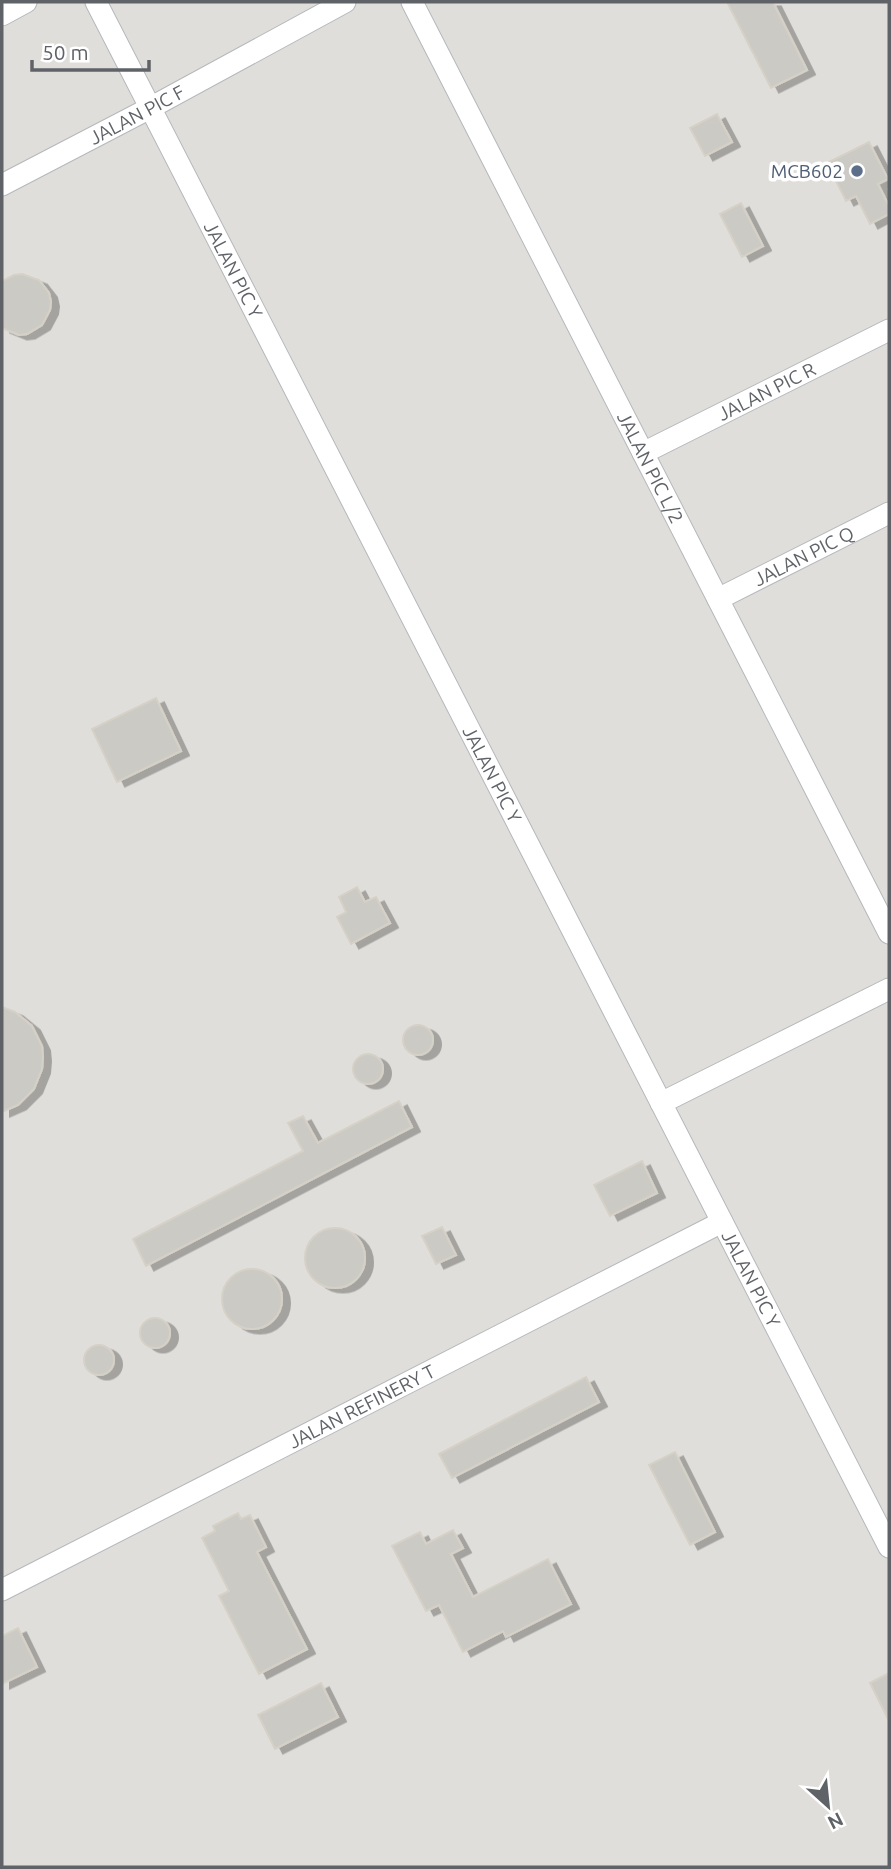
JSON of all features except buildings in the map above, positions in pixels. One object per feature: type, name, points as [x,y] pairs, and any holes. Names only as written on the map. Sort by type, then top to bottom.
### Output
[{"type":"street","points":[[2,15],[26,2]]},
{"type":"street","name":"JALAN PIC Y","points":[[96,2],[889,1547]]},
{"type":"street","name":"JALAN PIC F","points":[[2,185],[345,2]]},
{"type":"street","name":"JALAN PIC L/2","points":[[412,2],[889,933]]},
{"type":"street","name":"JALAN PIC R","points":[[643,453],[889,330]]},
{"type":"street","name":"JALAN PIC Q","points":[[718,598],[889,513]]},
{"type":"street","points":[[661,1103],[889,989]]},
{"type":"street","name":"JALAN REFINERY T","points":[[2,1590],[722,1222]]},
{"type":"shaded area","points":[[2,2],[889,2],[889,1867],[2,1867]]},
{"type":"place","name":"MCB602","points":[[857,171]]}]
